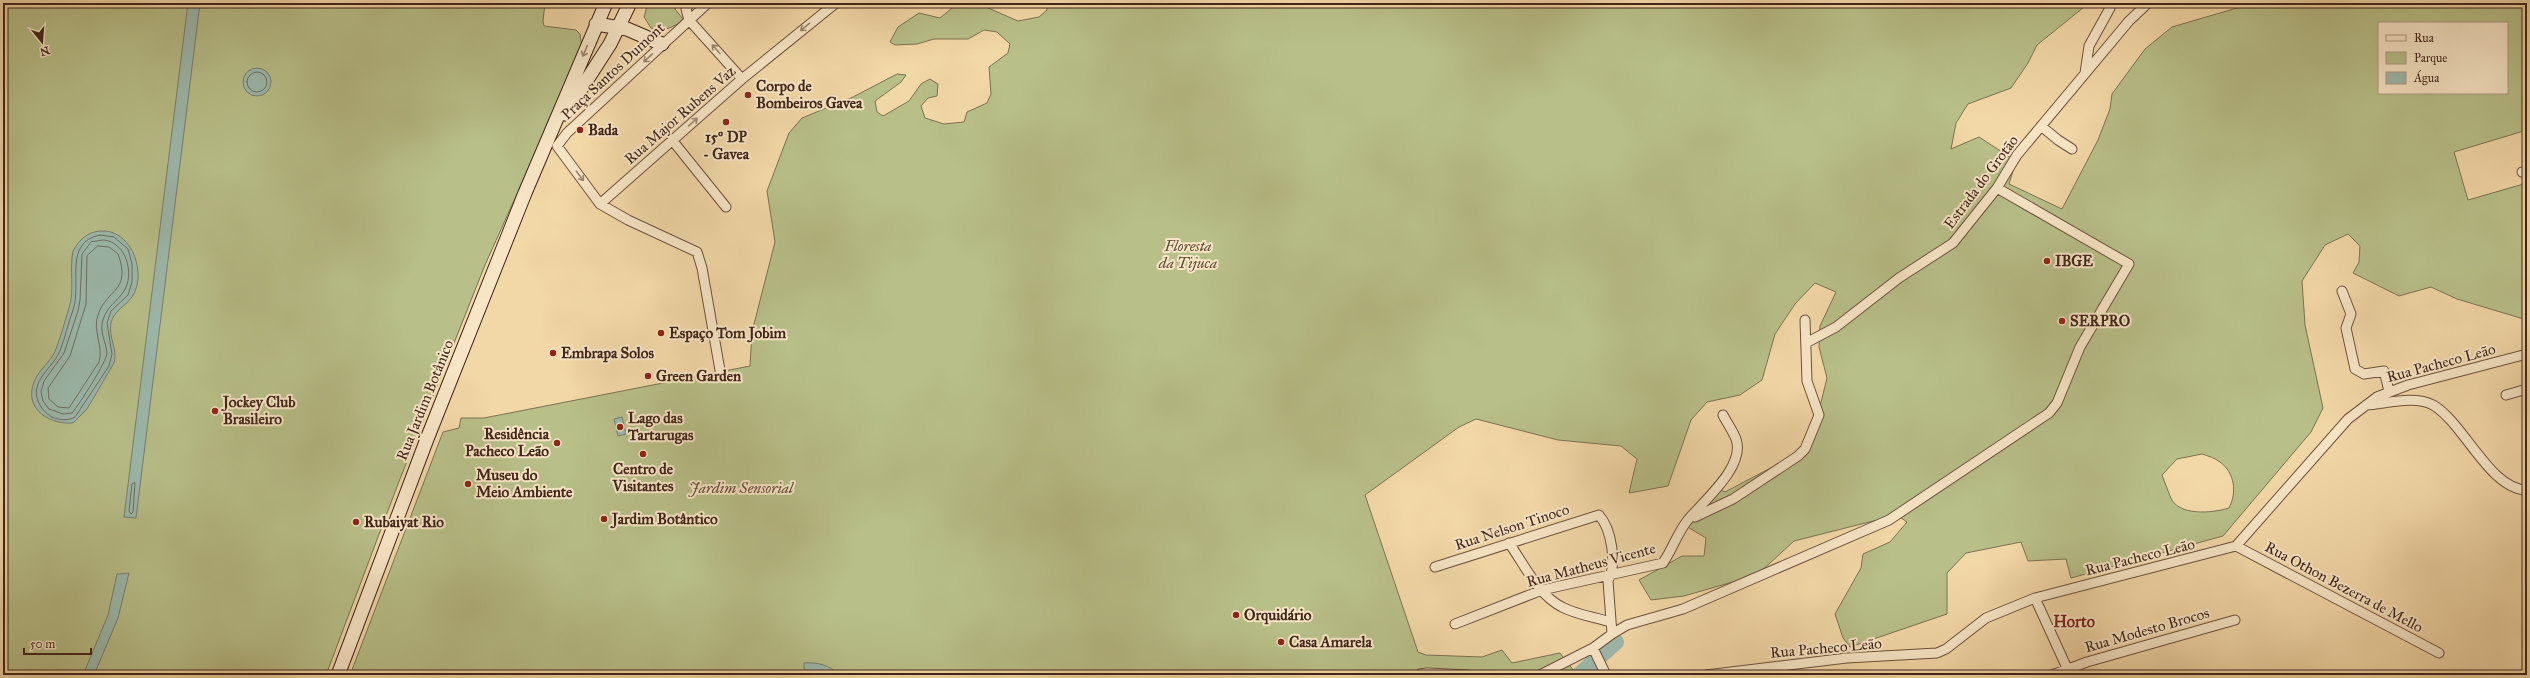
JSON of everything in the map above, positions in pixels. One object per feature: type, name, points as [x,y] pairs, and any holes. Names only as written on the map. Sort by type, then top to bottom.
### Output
[{"type":"main road","name":"Rua Jardim Botânico","points":[[553,142],[596,24],[606,3]]},
{"type":"main road","name":"Rua Jardim Botânico","points":[[338,675],[427,439],[524,194],[610,44],[630,3]]},
{"type":"main road","points":[[596,24],[618,27],[662,44]]},
{"type":"street","points":[[689,3],[686,9],[689,20],[742,79]]},
{"type":"street","name":"Praça Santos Dumont","points":[[553,142],[567,133],[708,3]]},
{"type":"street","name":"Rua Major Rubens Vaz","points":[[600,204],[742,79],[836,3]]},
{"type":"street","name":"Estrada do Grotão","points":[[1806,343],[1836,327],[1899,278],[1950,246],[1997,188],[2017,155],[2129,21],[2148,3]]},
{"type":"street","points":[[2085,73],[2089,46],[2110,8]]},
{"type":"street","points":[[2042,126],[2058,140],[2072,149]]},
{"type":"street","points":[[672,140],[726,207]]},
{"type":"street","points":[[553,142],[600,204],[628,220],[697,252],[702,268],[721,376]]},
{"type":"street","points":[[1540,675],[1593,648],[1627,625],[1683,609],[1889,520],[2049,413],[2057,402],[2080,347],[2129,264],[1997,188]]},
{"type":"street","points":[[2342,291],[2350,314],[2346,328],[2355,369],[2364,374],[2383,371],[2389,390]]},
{"type":"street","points":[[1688,520],[1733,499],[1798,456],[1805,449],[1819,415],[1807,381],[1805,320]]},
{"type":"street","name":"Rua Pacheco Leão","points":[[1706,675],[1746,673],[1847,658],[1937,653],[1946,649],[1986,618],[2035,598],[2236,546],[2325,443],[2364,405],[2389,390],[2527,354]]},
{"type":"street","points":[[2506,395],[2527,389]]},
{"type":"street","points":[[2364,405],[2417,401],[2432,405],[2446,416],[2498,476],[2512,487],[2527,490]]},
{"type":"street","name":"Rua Matheus Vicente","points":[[1455,624],[1542,590],[1663,564],[1688,520],[1714,493],[1734,460],[1738,450],[1736,440],[1723,415]]},
{"type":"street","name":"Rua Nelson Tinoco","points":[[1435,567],[1598,515],[1603,520],[1610,542],[1611,574]]},
{"type":"street","points":[[1509,543],[1542,590],[1552,601],[1563,608],[1610,622]]},
{"type":"street","name":"Rua Othon Bezerra de Mello","points":[[2236,546],[2439,654]]},
{"type":"street","points":[[1611,574],[1608,581],[1612,634]]},
{"type":"street","points":[[2035,598],[2067,668]]},
{"type":"street","name":"Rua Modesto Brocos","points":[[2052,675],[2067,668],[2235,620]]},
{"type":"street","points":[[1593,648],[1606,675]]},
{"type":"street","points":[[1420,674],[1468,675]]},
{"type":"green space","name":"Jockey Club Brasileiro","points":[[3,3],[545,3],[543,21],[544,26],[576,30],[580,34],[582,49],[485,265],[398,484],[326,675],[3,675]]},
{"type":"green space","points":[[648,3],[678,3],[675,9],[683,19],[676,25],[668,28],[660,30],[651,28],[644,17]]},
{"type":"green space","name":"Floresta da Tijuca","points":[[1047,3],[2089,3],[2037,45],[2028,63],[2011,88],[1968,104],[1956,123],[1951,149],[1979,137],[2016,161],[2009,184],[2062,209],[2098,140],[2110,109],[2112,94],[2145,49],[2172,27],[2254,3],[2527,3],[2527,130],[2454,152],[2468,200],[2527,183],[2527,320],[2457,299],[2431,287],[2399,296],[2353,273],[2359,262],[2360,246],[2348,234],[2325,245],[2302,281],[2305,325],[2323,408],[2311,432],[2223,536],[2071,578],[2066,559],[2028,561],[2021,542],[1966,553],[1947,573],[1947,614],[1850,647],[1843,638],[1835,614],[1861,568],[1863,554],[1890,542],[1907,522],[1897,515],[1794,541],[1757,575],[1684,596],[1651,600],[1639,580],[1682,556],[1704,556],[1706,538],[1686,526],[1712,486],[1725,492],[1801,452],[1815,427],[1827,378],[1819,347],[1820,326],[1836,292],[1815,283],[1795,304],[1775,334],[1762,380],[1740,395],[1707,402],[1691,420],[1668,486],[1629,493],[1637,459],[1621,446],[1558,440],[1476,419],[1459,427],[1365,495],[1418,652],[1426,655],[1482,657],[1502,650],[1512,663],[1560,653],[1574,671],[1575,675],[350,675],[443,432],[459,428],[461,418],[484,418],[750,366],[752,332],[775,242],[767,191],[789,133],[802,118],[853,97],[897,74],[906,75],[901,82],[875,101],[877,112],[883,116],[909,101],[921,84],[930,79],[938,84],[937,96],[928,98],[921,106],[925,118],[944,124],[964,122],[967,112],[987,103],[991,94],[989,67],[1008,53],[1010,44],[997,32],[984,30],[968,39],[934,39],[917,44],[895,45],[890,42],[898,27],[919,13],[940,18],[957,4],[966,6],[979,4],[1018,21],[1039,17],[1047,10]],"holes":[[[2202,454],[2211,457],[2225,467],[2232,477],[2234,490],[2232,502],[2229,508],[2196,512],[2180,507],[2174,503],[2162,475],[2177,459]]]},
{"type":"water","points":[[188,3],[200,3],[136,518],[124,517]]},
{"type":"water","points":[[257,68],[267,72],[271,82],[267,92],[257,96],[247,92],[243,82],[247,72]]},
{"type":"water","points":[[105,231],[115,234],[123,239],[135,256],[138,278],[136,288],[132,297],[112,319],[110,328],[115,353],[114,363],[87,409],[73,423],[54,421],[45,417],[38,411],[32,396],[33,386],[37,376],[54,353],[71,301],[73,251],[79,242],[90,233]]},
{"type":"water","name":"Lago das Tartarugas","points":[[622,417],[626,434],[618,436],[614,419]]},
{"type":"water","points":[[129,573],[118,618],[94,675],[83,675],[108,615],[117,574]]},
{"type":"water","points":[[804,663],[823,665],[840,675],[809,675],[804,668]]},
{"type":"waterway","points":[[1579,675],[1616,642]]},
{"type":"place","name":"Corpo de Bombeiros Gavea","points":[[748,95]]},
{"type":"place","name":"15º DP - Gavea","points":[[726,122]]},
{"type":"place","name":"Bada","points":[[580,130]]},
{"type":"place","name":"IBGE","points":[[2047,261]]},
{"type":"place","name":"SERPRO","points":[[2062,321]]},
{"type":"place","name":"Espaço Tom Jobim","points":[[661,333]]},
{"type":"place","name":"Embrapa Solos","points":[[553,353]]},
{"type":"place","name":"Green Garden","points":[[648,376]]},
{"type":"place","name":"Jockey Club Brasileiro","points":[[215,411]]},
{"type":"place","name":"Lago das Tartarugas","points":[[620,427]]},
{"type":"place","name":"Residência Pacheco Leão","points":[[557,443]]},
{"type":"place","name":"Centro de Visitantes","points":[[643,454]]},
{"type":"place","name":"Museu do Meio Ambiente","points":[[468,484]]},
{"type":"place","name":"Jardim Botântico","points":[[604,519]]},
{"type":"place","name":"Rubaiyat Rio","points":[[356,522]]},
{"type":"place","name":"Orquidário","points":[[1236,615]]},
{"type":"place","name":"Casa Amarela","points":[[1281,642]]},
{"type":"district","name":"Horto","points":[[2074,621]]},
{"type":"park label","name":"Jardim Sensorial","points":[[741,488]]}]
